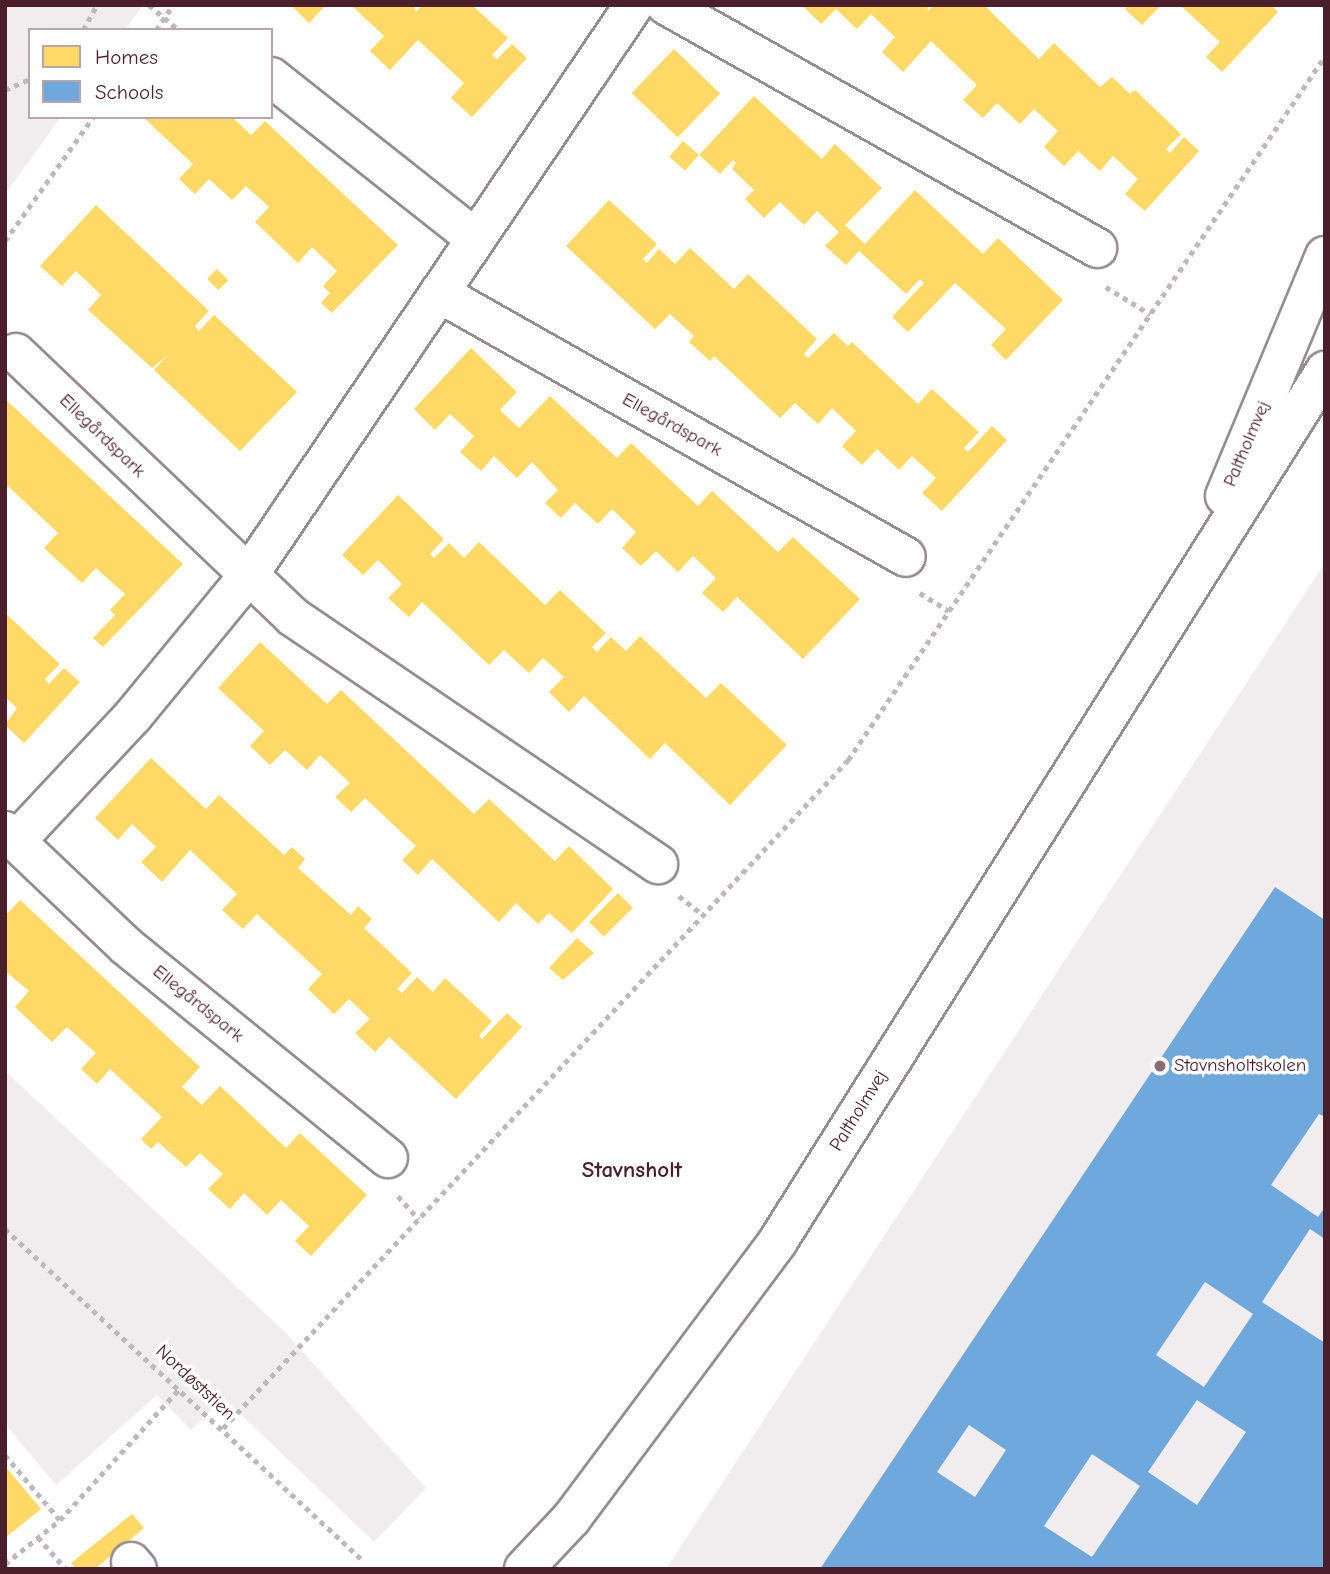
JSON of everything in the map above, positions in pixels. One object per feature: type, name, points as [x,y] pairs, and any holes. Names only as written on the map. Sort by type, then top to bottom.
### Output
[{"type":"street","name":"Ellegårdspark","points":[[388,1158],[126,946],[10,836],[132,716],[248,576],[634,5]]},
{"type":"street","points":[[666,5],[1097,248]]},
{"type":"street","points":[[273,79],[476,239]]},
{"type":"street","name":"Paltholmvej","points":[[1160,629],[1244,456],[1325,256]]},
{"type":"street","name":"Ellegårdspark","points":[[439,293],[906,557]]},
{"type":"street","name":"Ellegårdspark","points":[[16,353],[293,617],[658,864]]},
{"type":"street","name":"Paltholmvej","points":[[524,1569],[571,1519],[778,1241],[1160,629],[1261,479],[1325,371]]},
{"type":"path","points":[[84,28],[97,5]]},
{"type":"path","points":[[149,5],[176,28]]},
{"type":"path","points":[[157,28],[173,5]]},
{"type":"path","points":[[223,1428],[848,760],[1325,56]]},
{"type":"path","points":[[5,90],[28,80]]},
{"type":"path","points":[[5,241],[92,119]]},
{"type":"path","name":"Nordøststien","points":[[5,1229],[180,1388],[363,1561]]},
{"type":"path","points":[[5,1564],[60,1520],[180,1388]]},
{"type":"path","points":[[5,1455],[60,1520]]},
{"type":"path","points":[[38,1537],[66,1569]]},
{"type":"shaded area","points":[[5,5],[143,5],[126,28],[28,28],[28,119],[60,119],[5,194]]},
{"type":"shaded area","name":"Stavnsholtskolen","points":[[1325,563],[1325,1569],[666,1569]]},
{"type":"shaded area","points":[[5,1071],[283,1330],[426,1488],[374,1542],[223,1397],[191,1430],[157,1395],[56,1485],[5,1424]]},
{"type":"building: Homes","points":[[291,5],[326,5],[309,23]]},
{"type":"building: Homes","points":[[351,5],[414,5],[416,12],[422,5],[472,5],[508,38],[492,55],[497,59],[512,44],[527,58],[472,117],[451,98],[464,83],[418,40],[390,70],[370,51],[384,36]]},
{"type":"building: Homes","points":[[802,5],[927,5],[928,11],[934,5],[984,5],[1039,59],[1054,43],[1100,87],[1112,77],[1130,94],[1135,90],[1181,134],[1166,149],[1170,153],[1184,137],[1199,151],[1145,211],[1125,194],[1138,179],[1113,156],[1100,171],[1078,151],[1064,166],[1044,147],[1058,131],[1034,109],[1020,124],[997,103],[983,118],[963,100],[977,85],[931,41],[903,72],[882,52],[895,37],[871,14],[857,29],[836,9],[821,24]]},
{"type":"building: Homes","points":[[1128,5],[1161,5],[1142,25],[1125,9]]},
{"type":"building: Homes","points":[[1180,5],[1271,5],[1278,12],[1222,72],[1206,57],[1220,42]]},
{"type":"building: Homes","points":[[674,49],[720,93],[678,137],[632,93]]},
{"type":"building: Homes","points":[[754,96],[822,159],[835,144],[882,188],[845,225],[865,244],[915,190],[983,254],[998,238],[1063,300],[1006,360],[991,345],[1006,329],[955,283],[908,332],[892,317],[924,283],[920,279],[906,294],[859,251],[846,265],[825,246],[839,232],[817,211],[804,225],[780,202],[764,218],[745,199],[754,190],[732,169],[736,163],[733,160],[720,174],[699,155]]},
{"type":"building: Homes","points":[[145,119],[234,119],[251,135],[265,121],[398,245],[332,313],[321,303],[330,293],[323,286],[337,271],[312,247],[298,263],[255,222],[269,207],[246,186],[232,200],[209,179],[195,194],[179,179],[193,164]]},
{"type":"building: Homes","points":[[683,141],[699,155],[685,171],[669,157]]},
{"type":"building: Homes","points":[[609,200],[657,244],[643,259],[647,263],[659,249],[675,264],[690,248],[734,289],[748,274],[817,339],[804,354],[808,358],[834,333],[848,346],[852,342],[918,404],[932,389],[979,432],[964,448],[968,452],[992,426],[1007,440],[942,511],[922,493],[936,478],[912,456],[899,470],[877,449],[862,465],[842,446],[856,431],[832,408],[818,424],[795,403],[780,418],[714,356],[710,361],[689,342],[694,336],[670,314],[655,329],[566,246]]},
{"type":"building: Homes","points":[[96,205],[209,311],[195,326],[199,331],[214,315],[297,392],[240,451],[154,370],[168,355],[152,368],[88,310],[101,295],[76,271],[62,286],[40,266]]},
{"type":"building: Homes","points":[[217,269],[228,280],[218,290],[207,279]]},
{"type":"building: Homes","points":[[471,348],[517,392],[500,410],[519,428],[550,396],[617,458],[631,443],[698,506],[712,491],[778,552],[793,537],[860,599],[803,659],[737,597],[723,612],[702,593],[716,578],[693,556],[678,572],[656,551],[641,566],[622,548],[636,532],[612,509],[598,524],[575,503],[561,518],[545,503],[558,490],[532,462],[517,478],[494,456],[481,471],[460,452],[474,436],[450,414],[435,430],[414,409]]},
{"type":"building: Homes","points":[[5,399],[183,564],[103,647],[93,638],[115,615],[110,610],[125,594],[96,568],[82,583],[44,548],[58,533],[8,486],[5,489]]},
{"type":"building: Homes","points":[[398,495],[444,539],[430,554],[434,558],[449,543],[464,558],[479,542],[545,605],[560,590],[606,633],[592,647],[597,652],[611,637],[626,651],[640,636],[706,698],[721,683],[787,745],[730,805],[665,743],[650,759],[584,696],[569,712],[549,692],[564,677],[543,658],[529,673],[504,650],[489,665],[422,602],[409,617],[388,598],[402,584],[378,560],[363,575],[342,555]]},
{"type":"building: Homes","points":[[5,613],[60,664],[45,679],[49,684],[64,668],[80,682],[24,743],[5,725],[17,708],[5,697]]},
{"type":"building: Homes","points":[[260,642],[327,704],[341,690],[474,814],[489,799],[555,861],[569,846],[613,889],[572,933],[549,913],[538,924],[516,903],[499,922],[432,859],[418,875],[402,860],[416,846],[365,798],[351,812],[335,797],[350,783],[320,755],[307,770],[285,750],[270,765],[250,746],[264,731],[218,688]]},
{"type":"building: Homes","points":[[151,758],[206,809],[219,795],[284,855],[292,847],[305,859],[298,868],[351,915],[358,906],[372,919],[364,928],[412,973],[397,989],[402,993],[417,977],[433,992],[445,978],[492,1021],[479,1036],[482,1039],[507,1013],[522,1027],[456,1099],[389,1037],[375,1052],[355,1033],[370,1019],[349,999],[334,1014],[308,989],[322,974],[257,914],[243,929],[222,910],[237,894],[190,850],[162,882],[141,862],[156,847],[132,824],[118,840],[95,818]]},
{"type":"building: Homes","points":[[618,893],[633,908],[604,937],[589,922]]},
{"type":"building: Homes","points":[[20,900],[200,1067],[182,1087],[202,1105],[220,1086],[286,1148],[300,1133],[367,1195],[311,1256],[295,1241],[309,1226],[281,1200],[267,1215],[244,1193],[230,1209],[208,1189],[223,1174],[200,1153],[186,1167],[158,1142],[151,1149],[141,1139],[162,1117],[110,1069],[97,1084],[81,1069],[96,1053],[67,1027],[52,1042],[15,1007],[29,991],[5,971],[5,916]]},
{"type":"building: Homes","points":[[577,938],[594,953],[563,980],[549,968]]},
{"type":"building: Homes","points":[[5,1466],[41,1509],[5,1538]]},
{"type":"building: Homes","points":[[132,1514],[144,1528],[95,1569],[76,1569],[71,1563]]},
{"type":"building: Schools","points":[[1275,887],[1325,920],[1325,1117],[1319,1114],[1271,1185],[1318,1217],[1325,1207],[1325,1239],[1310,1229],[1262,1302],[1325,1343],[1325,1569],[820,1569]],"holes":[[[1205,1282],[1253,1314],[1204,1387],[1156,1355]],[[1197,1400],[1246,1432],[1197,1505],[1148,1472]],[[969,1425],[1006,1450],[975,1497],[937,1472]],[[1092,1454],[1140,1486],[1092,1557],[1044,1526]]]},
{"type":"place","name":"Stavnsholtskolen","points":[[1160,1066]]},
{"type":"district","name":"Stavnsholt","points":[[632,1170]]}]
